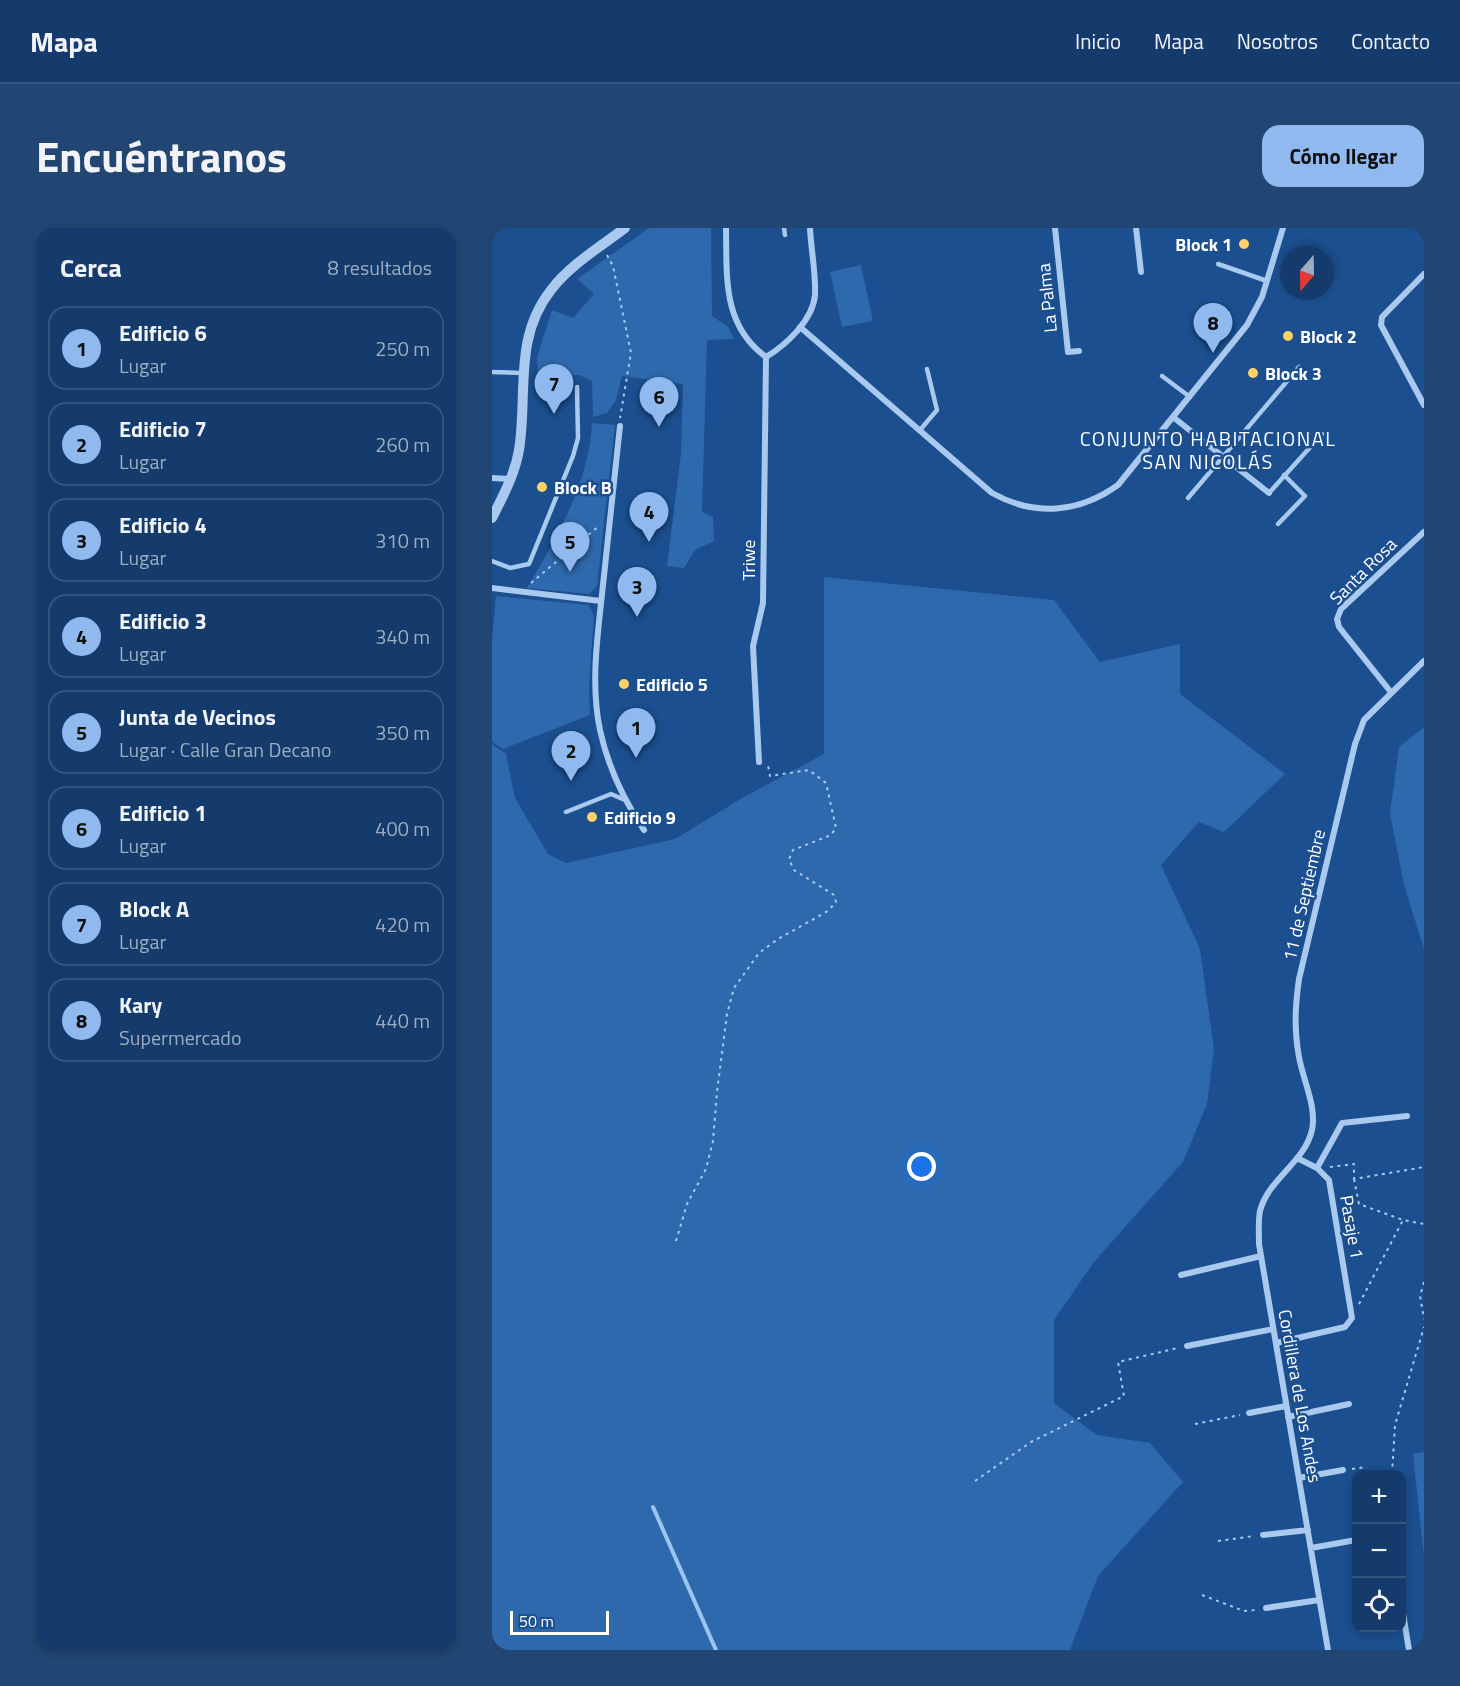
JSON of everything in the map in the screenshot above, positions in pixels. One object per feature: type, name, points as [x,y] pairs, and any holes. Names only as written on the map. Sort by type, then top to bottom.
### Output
[{"type":"street","points":[[492,518],[511,479],[519,449],[522,373],[530,328],[551,290],[572,268],[625,228]]},
{"type":"street","points":[[726,228],[730,308],[744,336],[766,357],[784,344],[800,327],[815,297],[810,228]]},
{"type":"street","name":"La Palma","points":[[1055,228],[1068,352],[1079,351]]},
{"type":"street","points":[[1136,228],[1141,272]]},
{"type":"street","points":[[800,327],[992,493],[1015,504],[1053,510],[1081,505],[1118,484],[1247,325],[1268,281],[1284,228]]},
{"type":"street","points":[[1424,274],[1382,317],[1381,325],[1424,405]]},
{"type":"street","name":"Triwe","points":[[759,762],[753,646],[763,603],[766,357]]},
{"type":"street","points":[[1173,417],[1269,493]]},
{"type":"street","points":[[620,426],[595,691],[604,748],[625,800],[644,830]]},
{"type":"street","points":[[492,478],[511,479]]},
{"type":"street","name":"Santa Rosa","points":[[1390,691],[1339,627],[1337,619],[1341,609],[1424,532]]},
{"type":"street","points":[[492,588],[602,601]]},
{"type":"street","name":"11 de Septiembre","points":[[1297,1158],[1311,1133],[1314,1119],[1299,1058],[1293,1017],[1299,979],[1355,744],[1364,720],[1390,691],[1424,661]]},
{"type":"street","points":[[1297,1158],[1317,1168],[1342,1123],[1407,1116]]},
{"type":"street","name":"Cordillera de Los Andes","points":[[1297,1158],[1272,1188],[1260,1211],[1261,1256],[1328,1650]]},
{"type":"street","name":"Pasaje 1","points":[[1317,1168],[1329,1180],[1352,1318]]},
{"type":"street","points":[[1181,1275],[1261,1256]]},
{"type":"street","points":[[1276,1343],[1345,1327],[1352,1318]]},
{"type":"street","points":[[1187,1346],[1273,1329]]},
{"type":"street","points":[[1288,1417],[1349,1404]]},
{"type":"street","points":[[1249,1413],[1286,1406]]},
{"type":"street","points":[[1299,1478],[1343,1470]]},
{"type":"street","points":[[1263,1535],[1308,1530]]},
{"type":"street","points":[[1311,1548],[1352,1541]]},
{"type":"street","points":[[1266,1608],[1320,1600]]},
{"type":"street","points":[[1406,1632],[1409,1650]]},
{"type":"lane","points":[[784,228],[785,235]]},
{"type":"lane","points":[[1218,264],[1268,281]]},
{"type":"lane","points":[[1188,498],[1299,367]]},
{"type":"lane","points":[[920,430],[937,410],[927,369]]},
{"type":"lane","points":[[492,372],[522,373]]},
{"type":"lane","points":[[1162,376],[1190,396]]},
{"type":"lane","points":[[492,561],[510,568],[529,564],[573,456],[578,438],[577,387]]},
{"type":"lane","points":[[1269,493],[1322,434]]},
{"type":"lane","points":[[1278,524],[1305,496],[1284,476]]},
{"type":"lane","points":[[566,812],[611,794],[625,800]]},
{"type":"path","points":[[607,255],[613,266],[631,353],[620,426]]},
{"type":"path","points":[[529,585],[600,525]]},
{"type":"path","points":[[676,1241],[687,1204],[706,1169],[711,1151],[728,1014],[734,988],[759,953],[778,939],[828,910],[836,902],[834,895],[795,870],[789,860],[793,850],[831,835],[836,828],[826,783],[809,770],[770,776],[768,761],[759,762]]},
{"type":"path","points":[[1317,1168],[1354,1164],[1354,1179],[1359,1204],[1402,1220],[1424,1224]]},
{"type":"path","points":[[1354,1179],[1424,1167]]},
{"type":"path","points":[[1352,1318],[1402,1220]]},
{"type":"path","points":[[1424,1282],[1420,1296],[1424,1318]]},
{"type":"path","points":[[1392,1470],[1395,1425],[1424,1327]]},
{"type":"path","points":[[975,1481],[1031,1442],[1124,1396],[1118,1362],[1187,1346]]},
{"type":"path","points":[[1195,1424],[1249,1413]]},
{"type":"path","points":[[1343,1470],[1367,1467]]},
{"type":"path","points":[[1218,1541],[1263,1535]]},
{"type":"path","points":[[1202,1595],[1244,1611],[1266,1608]]},
{"type":"shaded area","points":[[649,228],[711,228],[712,316],[728,327],[734,339],[707,340],[702,512],[713,517],[714,541],[695,550],[684,568],[667,566],[681,454],[683,384],[622,376],[616,400],[607,413],[593,417],[592,381],[579,375],[538,378],[537,357],[552,310],[573,318],[594,294],[577,279]]},
{"type":"shaded area","points":[[861,265],[873,321],[842,327],[830,272]]},
{"type":"shaded area","points":[[592,423],[615,425],[597,586],[589,594],[527,588],[570,509],[585,467]]},
{"type":"shaded area","points":[[824,577],[1054,600],[1100,662],[1180,644],[1180,694],[1285,774],[1224,832],[1199,822],[1161,865],[1200,949],[1214,1049],[1207,1104],[1183,1162],[1094,1262],[1054,1320],[1054,1403],[1097,1435],[1150,1443],[1183,1482],[1098,1576],[1070,1650],[492,1650],[492,744],[506,754],[515,798],[548,854],[566,863],[675,839],[744,797],[824,754]]},
{"type":"shaded area","points":[[496,596],[588,605],[594,615],[589,687],[590,715],[503,749],[492,742],[492,642]]},
{"type":"shaded area","points":[[1424,727],[1424,949],[1404,885],[1390,813],[1399,747]]},
{"type":"shaded area","points":[[1424,1452],[1424,1557],[1413,1454]]},
{"type":"waterway","points":[[653,1507],[716,1650]]},
{"type":"place","name":"Block 1","points":[[1244,244]]},
{"type":"place","name":"Block 2","points":[[1288,336]]},
{"type":"place","name":"Kary","points":[[1213,353]]},
{"type":"place","name":"Block 3","points":[[1253,373]]},
{"type":"place","name":"Block A","points":[[554,414]]},
{"type":"place","name":"Edificio 1","points":[[659,427]]},
{"type":"place","name":"Block B","points":[[542,487]]},
{"type":"place","name":"Edificio 3","points":[[649,542]]},
{"type":"place","name":"Junta de Vecinos","points":[[570,572]]},
{"type":"place","name":"Edificio 4","points":[[637,617]]},
{"type":"place","name":"Edificio 5","points":[[624,684]]},
{"type":"place","name":"Edificio 6","points":[[636,758]]},
{"type":"place","name":"Edificio 7","points":[[571,781]]},
{"type":"place","name":"Edificio 9","points":[[592,817]]},
{"type":"district","name":"CONJUNTO HABITACIONAL SAN NICOLÁS","points":[[1208,450]]}]
